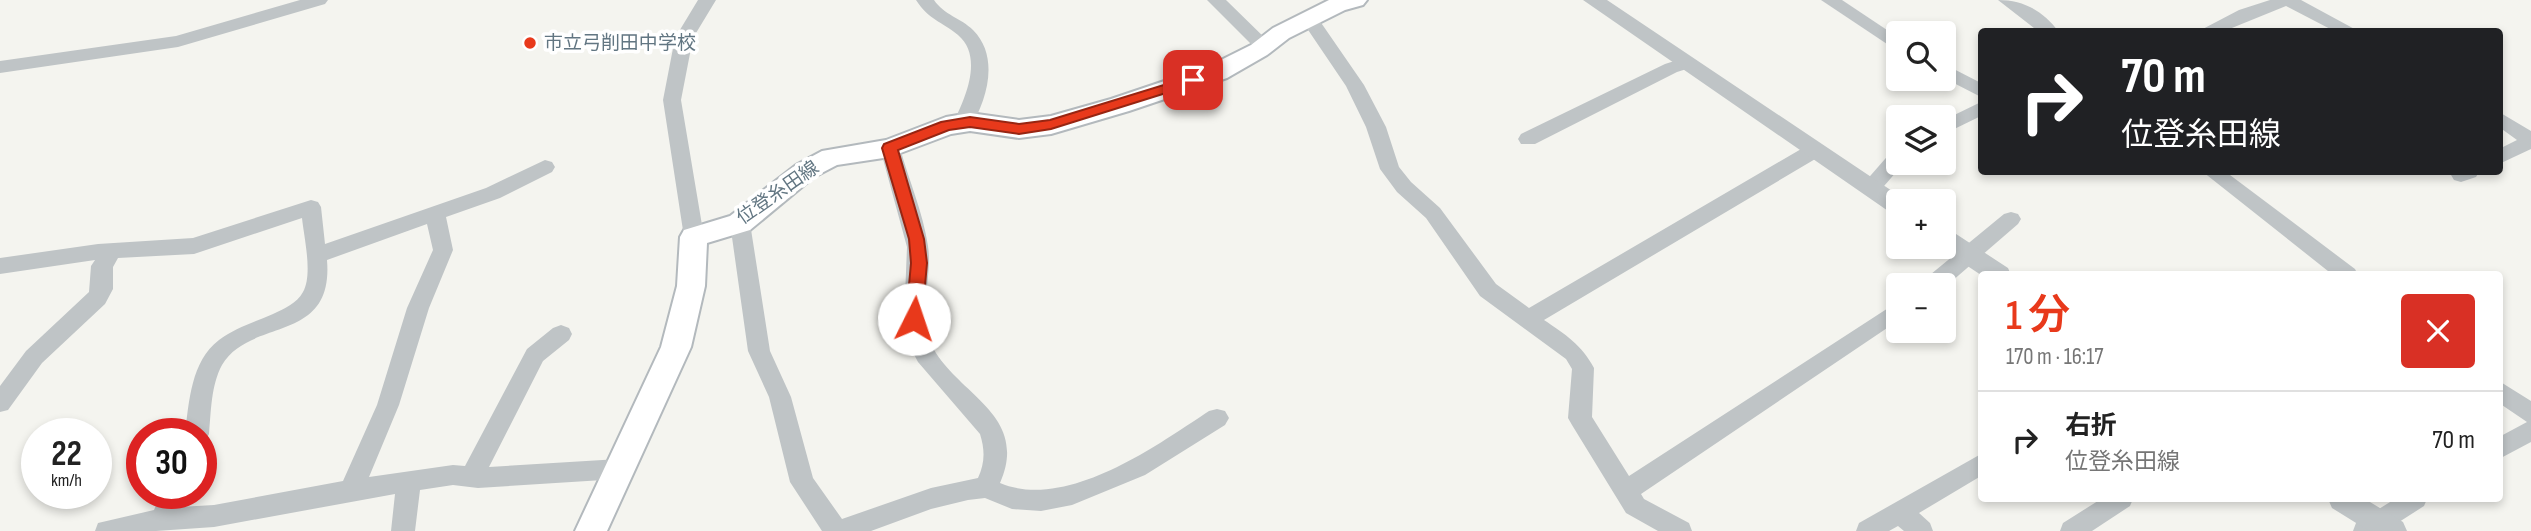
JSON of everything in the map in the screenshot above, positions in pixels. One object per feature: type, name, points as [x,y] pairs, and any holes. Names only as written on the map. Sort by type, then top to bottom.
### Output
[{"type":"main road","name":"位登糸田線","points":[[694,237],[740,223],[805,171],[831,157],[890,148],[946,126],[963,123],[1019,129],[1051,125],[1120,105],[1218,72],[1309,18],[1355,0]]},
{"type":"main road","points":[[591,531],[676,347],[691,286],[694,237]]},
{"type":"street","points":[[0,67],[178,41],[319,0]]},
{"type":"street","points":[[694,237],[672,100],[684,38],[707,0]]},
{"type":"street","points":[[925,0],[940,20],[966,33],[974,42],[979,64],[975,102],[963,123]]},
{"type":"street","points":[[1216,0],[1264,47]]},
{"type":"street","points":[[1593,0],[1886,198]]},
{"type":"street","points":[[1830,0],[1886,37]]},
{"type":"street","points":[[2007,0],[2036,18],[2046,28]]},
{"type":"street","points":[[2215,28],[2245,14],[2288,0],[2343,28]]},
{"type":"street","points":[[1309,18],[1354,85],[1376,127],[1390,169],[1404,187],[1433,213],[1488,290],[1574,353],[1583,368],[1580,418],[1635,506],[1680,531]]},
{"type":"street","points":[[1608,86],[1679,58]]},
{"type":"street","points":[[1528,139],[1671,68],[1679,58]]},
{"type":"street","points":[[0,82],[21,65]]},
{"type":"street","points":[[1956,77],[1978,89]]},
{"type":"street","points":[[1956,122],[1978,110]]},
{"type":"street","points":[[2503,121],[2531,140],[2503,155]]},
{"type":"street","points":[[890,148],[916,239],[919,263],[915,295],[915,334],[926,356],[973,406],[994,434],[999,456],[986,488]]},
{"type":"street","points":[[1528,319],[1815,150]]},
{"type":"street","points":[[315,256],[493,193],[545,167]]},
{"type":"street","points":[[1871,188],[1886,171]]},
{"type":"street","points":[[2217,175],[2343,271]]},
{"type":"street","points":[[0,266],[112,251],[194,246],[311,206],[317,283],[311,300],[293,314],[225,346],[215,357],[202,395],[199,418]]},
{"type":"street","points":[[351,490],[388,405],[418,308],[443,250],[435,214]]},
{"type":"street","points":[[1951,273],[1965,264],[1970,256],[2011,219]]},
{"type":"street","points":[[740,223],[760,351],[780,397],[802,482],[837,531],[877,520],[928,499],[970,488],[986,488],[999,499],[1025,505],[1078,498],[1165,453],[1217,418]]},
{"type":"street","points":[[1956,246],[1993,271]]},
{"type":"street","points":[[0,403],[34,357],[97,298],[102,289],[102,266],[112,251]]},
{"type":"street","points":[[1626,491],[1886,318]]},
{"type":"street","points":[[472,477],[535,355],[561,334]]},
{"type":"street","points":[[2503,393],[2531,414]]},
{"type":"street","points":[[2503,447],[2531,430]]},
{"type":"street","points":[[1868,531],[1978,466]]},
{"type":"street","points":[[107,531],[162,519],[214,516],[351,490],[453,475],[472,477],[619,469]]},
{"type":"street","points":[[403,531],[409,481]]},
{"type":"street","points":[[2072,531],[2116,502]]},
{"type":"street","points":[[2347,502],[2379,528],[2411,502]]},
{"type":"street","points":[[162,519],[166,509]]},
{"type":"street","points":[[1900,512],[1921,531]]},
{"type":"place","name":"市立弓削田中学校","points":[[530,43]]},
{"type":"route","points":[[914,319],[919,263],[916,239],[890,148],[946,126],[970,122],[1019,129],[1051,125],[1193,80]]}]
